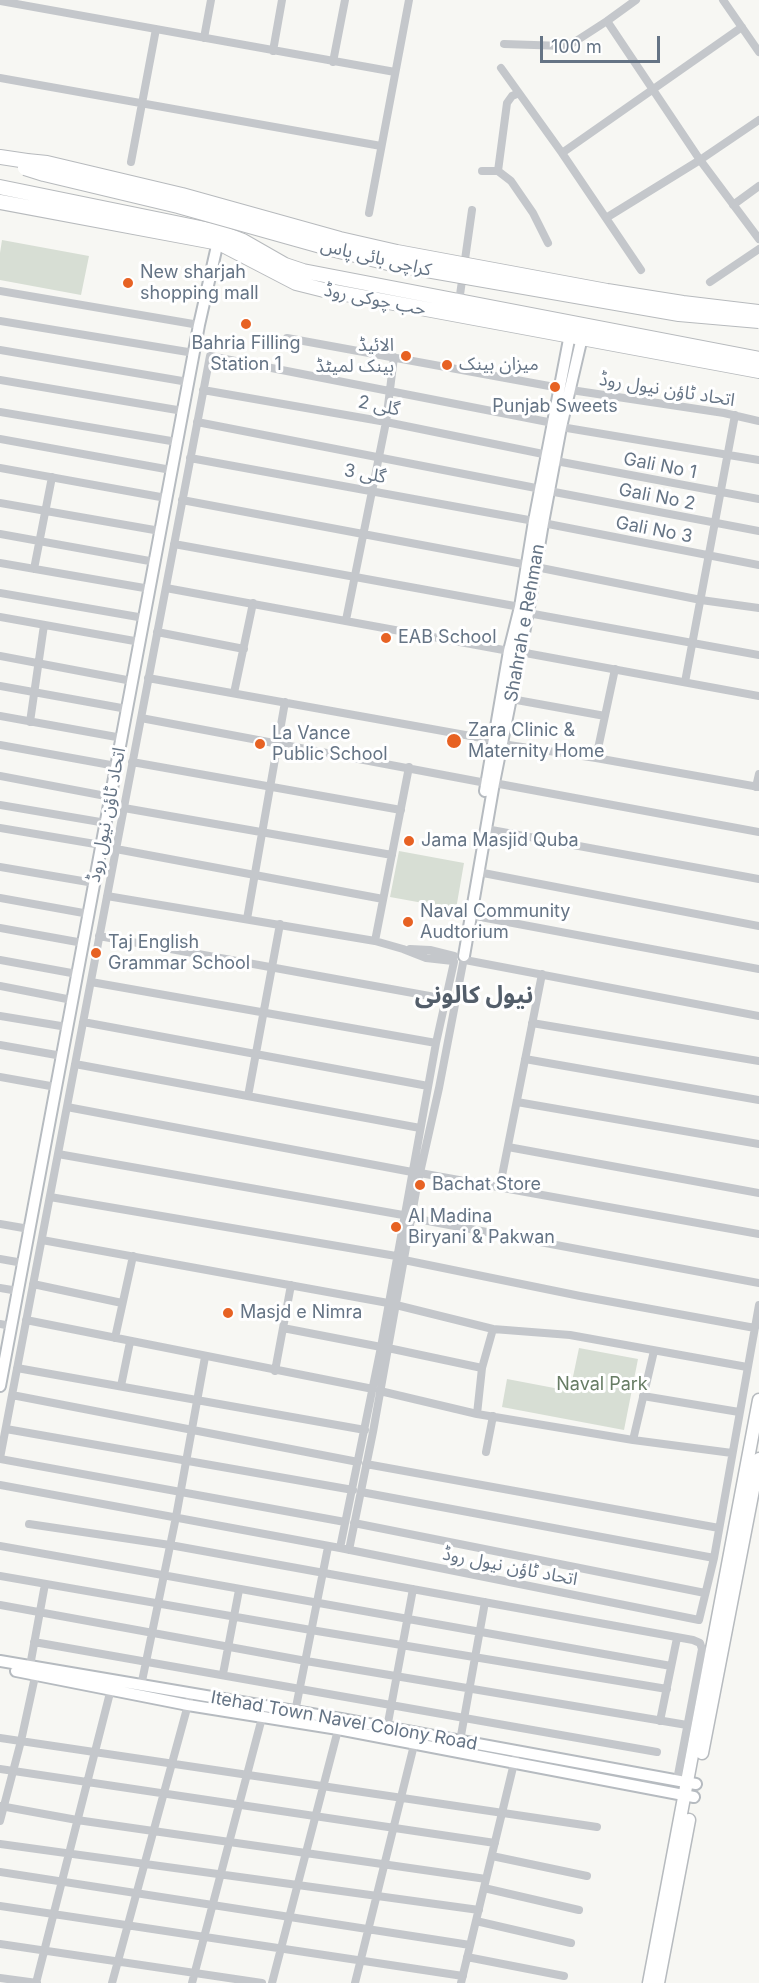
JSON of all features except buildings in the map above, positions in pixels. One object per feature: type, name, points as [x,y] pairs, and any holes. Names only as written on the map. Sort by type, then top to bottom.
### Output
[{"type":"highway","name":"کراچی بائی پاس","points":[[0,158],[26,164],[47,163],[182,195],[340,239],[397,252],[618,293],[759,312]]},
{"type":"highway","name":"کراچی بائی پاس","points":[[26,164],[44,174],[178,206],[392,264],[679,314],[759,321]]},
{"type":"highway","points":[[0,187],[219,237]]},
{"type":"highway","points":[[0,201],[243,241],[285,265],[303,272],[458,309],[577,331],[759,359]]},
{"type":"highway","points":[[577,331],[759,371]]},
{"type":"main road","points":[[658,1983],[690,1796],[687,1782],[759,1400]]},
{"type":"main road","points":[[687,1782],[759,1459]]},
{"type":"main road","points":[[649,1983],[690,1796]]},
{"type":"street","points":[[204,38],[211,0]]},
{"type":"street","points":[[273,51],[282,0]]},
{"type":"street","points":[[333,62],[345,0]]},
{"type":"street","points":[[369,213],[409,0]]},
{"type":"street","points":[[504,44],[564,46],[607,21],[636,0]]},
{"type":"street","points":[[723,0],[759,52]]},
{"type":"street","points":[[0,1],[395,72]]},
{"type":"street","points":[[607,21],[700,160],[759,239]]},
{"type":"street","points":[[562,153],[742,27]]},
{"type":"street","points":[[131,162],[156,29]]},
{"type":"street","points":[[501,68],[562,153],[640,270]]},
{"type":"street","points":[[0,78],[381,146]]},
{"type":"street","points":[[498,171],[507,103],[512,96],[519,93]]},
{"type":"street","points":[[606,218],[700,160],[759,120]]},
{"type":"street","points":[[482,171],[498,171],[511,181],[533,213],[548,243]]},
{"type":"street","points":[[733,206],[759,186]]},
{"type":"street","points":[[458,309],[472,210]]},
{"type":"street","points":[[0,1386],[6,1325],[18,1291],[171,470],[199,325],[219,237]]},
{"type":"street","points":[[710,282],[759,249]]},
{"type":"street","points":[[0,291],[199,325]]},
{"type":"street","points":[[0,321],[194,354]]},
{"type":"street","name":"Shahrah e Rehman","points":[[459,959],[497,742],[577,331]]},
{"type":"street","name":"اتحاد ٹاؤن نیول روڈ","points":[[287,338],[565,389],[735,415],[759,421]]},
{"type":"street","points":[[0,350],[188,382]]},
{"type":"street","name":"اتحاد ٹاؤن نیول روڈ","points":[[0,1459],[210,356],[388,390]]},
{"type":"street","points":[[346,620],[386,422],[388,390],[394,357]]},
{"type":"street","points":[[0,380],[183,411]]},
{"type":"street","name":"گلی 2","points":[[203,390],[386,422],[552,458]]},
{"type":"street","points":[[388,390],[557,425],[759,460]]},
{"type":"street","points":[[0,412],[177,442]]},
{"type":"street","points":[[685,682],[735,415]]},
{"type":"street","points":[[197,422],[545,490]]},
{"type":"street","points":[[0,439],[171,470]]},
{"type":"street","name":"گلی 3","points":[[190,458],[539,522]]},
{"type":"street","name":"Gali No 1","points":[[552,458],[759,499]]},
{"type":"street","points":[[0,468],[166,498]]},
{"type":"street","points":[[34,569],[52,477]]},
{"type":"street","name":"Gali No 2","points":[[545,490],[759,531]]},
{"type":"street","points":[[182,500],[701,600],[759,608]]},
{"type":"street","points":[[0,503],[160,531]]},
{"type":"street","name":"Gali No 3","points":[[539,522],[759,565]]},
{"type":"street","points":[[0,534],[155,561]]},
{"type":"street","points":[[174,544],[354,576],[691,644],[759,655]]},
{"type":"street","points":[[0,563],[150,589]]},
{"type":"street","points":[[166,588],[759,696]]},
{"type":"street","points":[[0,593],[144,618]]},
{"type":"street","points":[[234,693],[253,603]]},
{"type":"street","points":[[0,617],[140,642]]},
{"type":"street","points":[[30,722],[44,625]]},
{"type":"street","points":[[157,632],[244,649]]},
{"type":"street","name":"Shahrah e Rehman","points":[[497,742],[511,699],[515,652]]},
{"type":"street","points":[[0,656],[132,681]]},
{"type":"street","points":[[596,758],[615,669]]},
{"type":"street","points":[[148,678],[758,787],[759,774]]},
{"type":"street","points":[[0,686],[127,709]]},
{"type":"street","points":[[511,699],[605,716]]},
{"type":"street","points":[[247,919],[285,702]]},
{"type":"street","points":[[0,716],[122,738]]},
{"type":"street","points":[[141,718],[759,832]]},
{"type":"street","points":[[0,746],[116,766]]},
{"type":"street","points":[[132,762],[400,810]]},
{"type":"street","points":[[375,941],[409,767]]},
{"type":"street","points":[[0,776],[111,796]]},
{"type":"street","name":"Shahrah e Rehman","points":[[459,959],[470,915],[486,829],[490,783]]},
{"type":"street","points":[[0,805],[106,823]]},
{"type":"street","points":[[124,808],[392,855]]},
{"type":"street","points":[[0,828],[101,845]]},
{"type":"street","points":[[486,829],[759,879]]},
{"type":"street","points":[[116,849],[383,899]]},
{"type":"street","points":[[0,867],[94,883]]},
{"type":"street","points":[[478,872],[759,926]]},
{"type":"street","points":[[107,896],[280,924],[403,948],[430,950],[459,959],[759,1016]]},
{"type":"street","points":[[0,898],[89,914]]},
{"type":"street","points":[[470,915],[759,969]]},
{"type":"street","points":[[248,1096],[280,924]]},
{"type":"street","points":[[0,928],[83,943]]},
{"type":"street","points":[[99,936],[446,999]]},
{"type":"street","points":[[416,1172],[420,1128],[436,1043],[446,999],[459,959]]},
{"type":"street","points":[[340,1548],[357,1491],[416,1172],[459,959]]},
{"type":"street","points":[[0,960],[77,974]]},
{"type":"street","points":[[500,1186],[542,974]]},
{"type":"street","points":[[91,982],[436,1043]]},
{"type":"street","points":[[0,987],[72,1000]]},
{"type":"street","points":[[0,1016],[67,1027]]},
{"type":"street","points":[[83,1022],[428,1086]]},
{"type":"street","points":[[532,1023],[759,1061]]},
{"type":"street","points":[[0,1045],[62,1056]]},
{"type":"street","points":[[525,1059],[759,1100]]},
{"type":"street","points":[[75,1064],[420,1128]]},
{"type":"street","points":[[0,1077],[56,1087]]},
{"type":"street","points":[[517,1102],[759,1144]]},
{"type":"street","points":[[67,1107],[759,1234]]},
{"type":"street","points":[[508,1147],[759,1193]]},
{"type":"street","points":[[58,1154],[408,1216],[759,1283]]},
{"type":"street","points":[[50,1197],[400,1258],[580,1296],[755,1328]]},
{"type":"street","points":[[0,1224],[29,1229]]},
{"type":"street","points":[[42,1240],[392,1304],[493,1329],[570,1335],[747,1367]]},
{"type":"street","points":[[115,1338],[133,1256]]},
{"type":"street","points":[[0,1259],[23,1263]]},
{"type":"street","points":[[33,1284],[122,1303]]},
{"type":"street","points":[[275,1371],[291,1285]]},
{"type":"street","points":[[0,1288],[18,1291]]},
{"type":"street","name":"اتحاد ٹاؤن نیول روڈ","points":[[0,1485],[340,1548],[699,1620],[714,1558],[759,1305]]},
{"type":"street","points":[[26,1320],[377,1390],[477,1414],[633,1440],[732,1453]]},
{"type":"street","points":[[283,1328],[482,1368]]},
{"type":"street","points":[[477,1414],[482,1368],[493,1329]]},
{"type":"street","points":[[121,1386],[130,1342]]},
{"type":"street","points":[[633,1440],[654,1351]]},
{"type":"street","points":[[141,1686],[176,1517],[205,1357]]},
{"type":"street","points":[[17,1368],[365,1430]]},
{"type":"street","points":[[362,1463],[365,1430],[377,1390]]},
{"type":"street","points":[[12,1395],[362,1463],[719,1528]]},
{"type":"street","points":[[643,1396],[739,1412]]},
{"type":"street","points":[[486,1452],[494,1416]]},
{"type":"street","points":[[6,1429],[357,1491],[714,1558]]},
{"type":"street","points":[[0,1459],[349,1523],[705,1593]]},
{"type":"street","points":[[349,1523],[349,1550]]},
{"type":"street","points":[[30,1524],[170,1545],[693,1640],[700,1643],[702,1649],[687,1725],[687,1782]]},
{"type":"street","points":[[0,1546],[671,1666]]},
{"type":"street","points":[[295,1712],[328,1547]]},
{"type":"street","points":[[0,1576],[667,1689]]},
{"type":"street","points":[[0,1821],[21,1741],[34,1670],[34,1642],[45,1584]]},
{"type":"street","points":[[387,1728],[412,1589]]},
{"type":"street","points":[[223,1674],[239,1590]]},
{"type":"street","points":[[460,1742],[485,1602]]},
{"type":"street","points":[[0,1605],[396,1676],[687,1725]]},
{"type":"street","points":[[660,1721],[677,1638]]},
{"type":"street","points":[[34,1642],[657,1752]]},
{"type":"street","name":"Itehad Town Navel Colony Road","points":[[0,1661],[112,1685],[515,1757],[687,1782]]},
{"type":"street","name":"Itehad Town Navel Colony Road","points":[[0,1668],[34,1670]]},
{"type":"street","points":[[0,1978],[36,1983],[112,1685]]},
{"type":"street","name":"Itehad Town Navel Colony Road","points":[[112,1685],[141,1686],[189,1699]]},
{"type":"street","points":[[112,1983],[189,1699]]},
{"type":"street","points":[[192,1983],[264,1712]]},
{"type":"street","name":"Itehad Town Navel Colony Road","points":[[264,1712],[295,1712],[339,1724],[387,1728],[416,1739],[460,1742],[515,1757],[690,1796]]},
{"type":"street","points":[[273,1983],[339,1724]]},
{"type":"street","points":[[0,1738],[597,1827]]},
{"type":"street","points":[[355,1983],[416,1739]]},
{"type":"street","points":[[0,1906],[281,1948],[462,1980],[515,1757]]},
{"type":"street","points":[[0,1769],[495,1843]]},
{"type":"street","points":[[2,1807],[78,1820],[486,1878]]},
{"type":"street","points":[[0,1845],[479,1910]]},
{"type":"street","points":[[492,1856],[587,1876]]},
{"type":"street","points":[[0,1872],[470,1945]]},
{"type":"street","points":[[484,1888],[579,1910]]},
{"type":"street","points":[[476,1921],[571,1943]]},
{"type":"street","points":[[0,1944],[262,1983]]},
{"type":"street","points":[[467,1957],[564,1976]]},
{"type":"green space","points":[[2,240],[89,256],[81,295],[0,280]]},
{"type":"green space","points":[[399,851],[464,863],[456,909],[390,897]]},
{"type":"green space","name":"Naval Park","points":[[579,1348],[638,1359],[624,1430],[502,1407],[507,1379],[570,1391]]},
{"type":"place","name":"New sharjah shopping mall","points":[[128,283]]},
{"type":"place","name":"Bahria Filling Station 1","points":[[246,324]]},
{"type":"place","name":"الائیڈ بینک لمیٹڈ","points":[[406,356]]},
{"type":"place","name":"میزان بینک","points":[[447,365]]},
{"type":"place","name":"Punjab Sweets","points":[[555,387]]},
{"type":"place","name":"EAB School","points":[[386,638]]},
{"type":"place","name":"Zara Clinic & Maternity Home","points":[[454,741]]},
{"type":"place","name":"La Vance Public School","points":[[260,744]]},
{"type":"place","name":"Jama Masjid Quba","points":[[409,841]]},
{"type":"place","name":"Naval Community Audtorium","points":[[408,922]]},
{"type":"place","name":"Taj English Grammar School","points":[[96,953]]},
{"type":"place","name":"Bachat Store","points":[[420,1185]]},
{"type":"place","name":"Al Madina Biryani & Pakwan","points":[[396,1227]]},
{"type":"place","name":"Masjd e Nimra","points":[[228,1313]]},
{"type":"district","name":"نیول کالونی","points":[[474,996]]}]
